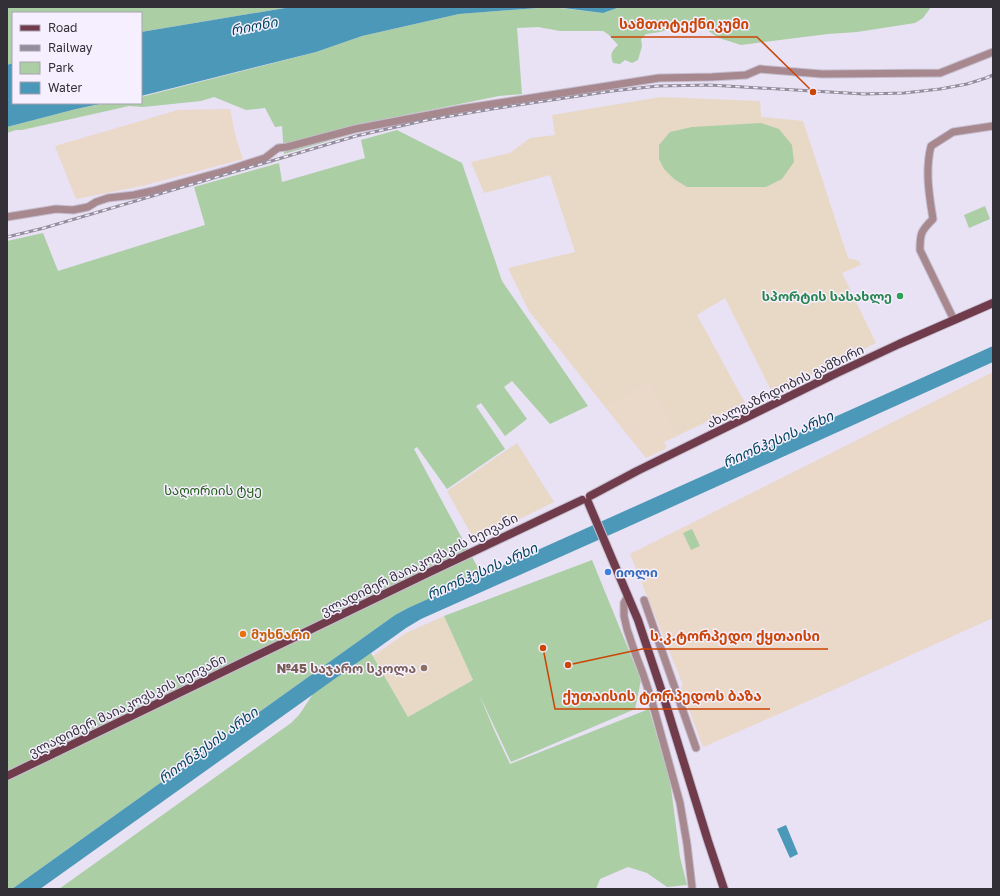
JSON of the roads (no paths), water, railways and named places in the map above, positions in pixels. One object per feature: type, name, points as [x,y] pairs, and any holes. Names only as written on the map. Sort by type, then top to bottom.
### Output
[{"type":"main road","name":"ახალგაზრდობის გამზირი","points":[[587,499],[636,472],[837,373],[993,302]]},
{"type":"main road","points":[[587,499],[638,620],[724,889]]},
{"type":"main road","name":"ვლადიმერ მაიაკოვსკის ხეივანი","points":[[7,776],[423,575],[587,499]]},
{"type":"street","points":[[7,217],[88,207],[96,202],[108,198],[152,191],[228,170],[265,158],[278,148],[356,129],[460,109],[619,83],[659,78],[712,78],[746,75],[760,69],[822,74],[940,73],[993,52]]},
{"type":"street","points":[[954,320],[920,250],[920,237],[924,228],[932,219],[928,177],[929,153],[931,146],[953,132],[993,126]]},
{"type":"street","points":[[628,596],[624,603],[624,616],[627,629],[651,698],[680,803],[692,887]]},
{"type":"street","points":[[644,600],[696,748]]},
{"type":"water","name":"რიონი","points":[[291,7],[551,7],[459,14],[362,36],[316,52],[142,96],[142,32]]},
{"type":"water","points":[[555,7],[620,7],[603,13]]},
{"type":"water","points":[[12,63],[12,104],[100,104],[7,127],[7,65]]},
{"type":"water","points":[[993,346],[993,362],[421,619],[406,628],[40,889],[12,889],[395,615]]},
{"type":"water","points":[[786,825],[798,854],[790,858],[777,829]]},
{"type":"railway","points":[[7,237],[44,228],[356,136],[427,120],[492,109],[612,91],[658,86],[709,85],[864,94],[904,93],[967,84],[993,75]]},
{"type":"place","name":"სამთოტექნიკუმი","points":[[813,92]]},
{"type":"place","name":"სპორტის სასახლე","points":[[900,296]]},
{"type":"place","name":"იოლი","points":[[608,572]]},
{"type":"place","name":"მუხნარი","points":[[243,634]]},
{"type":"place","name":"ქუთაისის ტორპედოს ბაზა","points":[[543,648]]},
{"type":"place","name":"ს.კ.ტორპედო ქყთაისი","points":[[568,665]]},
{"type":"place","name":"№45 საჯარო სკოლა","points":[[424,668]]},
{"type":"water label","name":"რიონჰესის არხი","points":[[778,439]]},
{"type":"water label","name":"რიონჰესის არხი","points":[[482,571]]},
{"type":"water label","name":"რიონჰესის არხი","points":[[208,745]]},
{"type":"park label","name":"საღორიის ტყე","points":[[213,490]]}]
